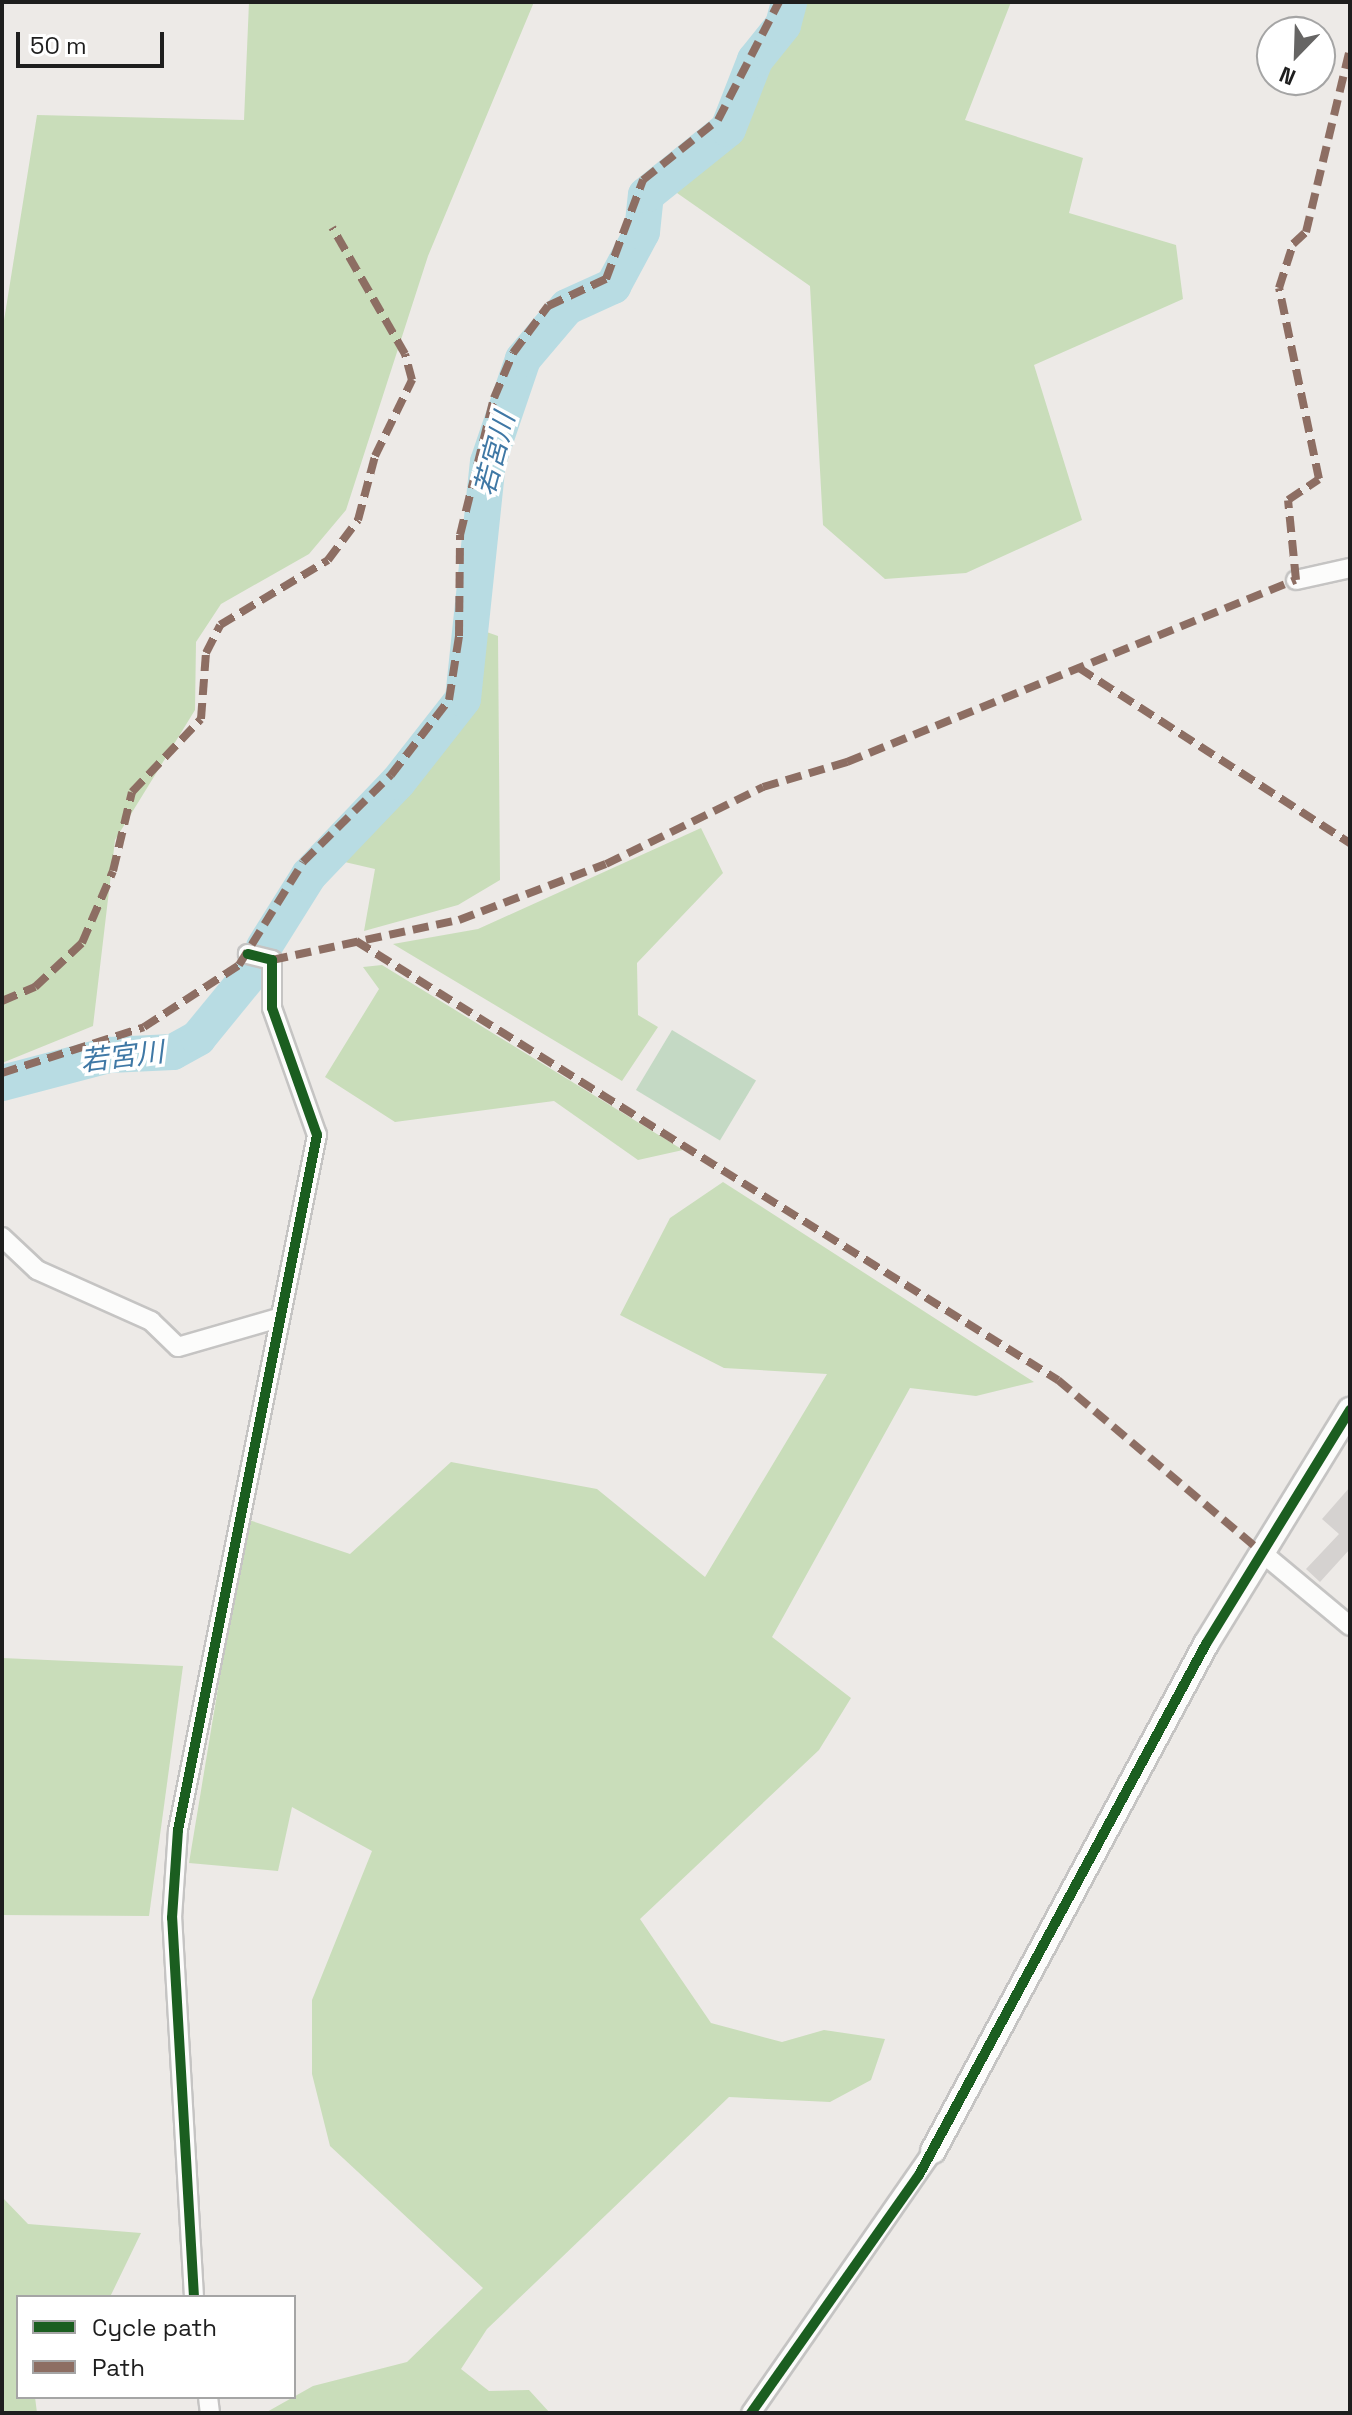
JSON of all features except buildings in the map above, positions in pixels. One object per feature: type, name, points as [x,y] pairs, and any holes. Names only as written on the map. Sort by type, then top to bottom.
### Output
[{"type":"street","points":[[1296,580],[1350,568]]},
{"type":"street","points":[[194,2295],[172,1918],[178,1830],[275,1319],[317,1135],[272,1008],[272,960],[248,954]]},
{"type":"street","points":[[2,1237],[37,1270],[151,1321],[178,1347],[275,1319]]},
{"type":"street","points":[[751,2413],[933,2151],[1260,1551],[1350,1410]]},
{"type":"street","points":[[1260,1551],[1350,1626]]},
{"type":"green space","points":[[249,2],[534,2],[428,256],[346,510],[309,554],[221,604],[196,642],[195,710],[115,840],[93,1026],[2,1063],[2,333],[37,115],[244,120]]},
{"type":"green space","points":[[797,2],[1011,2],[965,120],[1083,158],[1069,213],[1176,245],[1183,299],[1034,365],[1082,520],[966,573],[885,579],[823,525],[810,286],[667,186],[749,115],[757,71],[790,27]]},
{"type":"green space","points":[[481,630],[498,636],[500,880],[458,905],[364,931],[375,869],[336,860],[462,726],[475,695]]},
{"type":"green space","points":[[701,828],[723,873],[637,963],[638,1015],[658,1027],[622,1081],[393,944],[478,929]]},
{"type":"green space","points":[[382,965],[683,1150],[638,1160],[554,1101],[395,1122],[325,1077],[379,989],[363,967]]},
{"type":"green space","points":[[672,1030],[756,1080],[720,1140],[636,1090]]},
{"type":"green space","points":[[723,1182],[1034,1382],[976,1396],[910,1388],[772,1637],[851,1698],[819,1750],[640,1919],[711,2023],[782,2042],[824,2030],[885,2039],[871,2080],[830,2102],[729,2097],[487,2329],[461,2369],[489,2391],[529,2390],[550,2413],[265,2413],[290,2399],[296,2399],[296,2396],[313,2386],[407,2362],[483,2288],[330,2146],[312,2074],[312,2000],[372,1851],[292,1807],[278,1871],[189,1863],[246,1519],[350,1554],[451,1462],[597,1489],[705,1577],[827,1374],[724,1368],[620,1315],[670,1218]]},
{"type":"green space","points":[[2,1658],[183,1666],[149,1916],[2,1915]]},
{"type":"green space","points":[[2,2197],[28,2224],[141,2233],[111,2295],[16,2295],[16,2399],[35,2399],[37,2413],[2,2413]]},
{"type":"waterway","name":"若宮川","points":[[264,947],[309,875],[398,782],[463,699],[488,462],[523,359],[567,307],[613,286],[642,232],[646,195],[728,129],[755,60],[783,25],[789,2]]},
{"type":"waterway","name":"若宮川","points":[[2,1083],[109,1055],[173,1052],[198,1038],[257,966]]},
{"type":"marked path","points":[[2,1073],[144,1027],[239,965],[303,862],[391,775],[449,700],[459,636],[460,535],[494,398],[513,353],[548,306],[606,279],[643,180],[718,120],[779,2]]},
{"type":"marked path","points":[[272,960],[459,920],[606,864],[763,787],[847,762],[1296,580],[1288,500],[1319,479],[1279,288],[1293,244],[1306,232],[1350,49]]},
{"type":"marked path","points":[[2,1001],[35,987],[82,943],[113,871],[132,792],[201,719],[206,653],[220,625],[328,560],[358,520],[375,456],[412,380],[405,354],[332,227]]},
{"type":"marked path","points":[[1079,668],[1350,843]]},
{"type":"marked path","points":[[356,941],[1058,1380],[1260,1551]]},
{"type":"cycle path","points":[[194,2295],[172,1918],[178,1830],[317,1135],[272,1008],[272,960],[248,954]]},
{"type":"cycle path","points":[[751,2413],[919,2175],[1206,1644],[1350,1410]]}]
